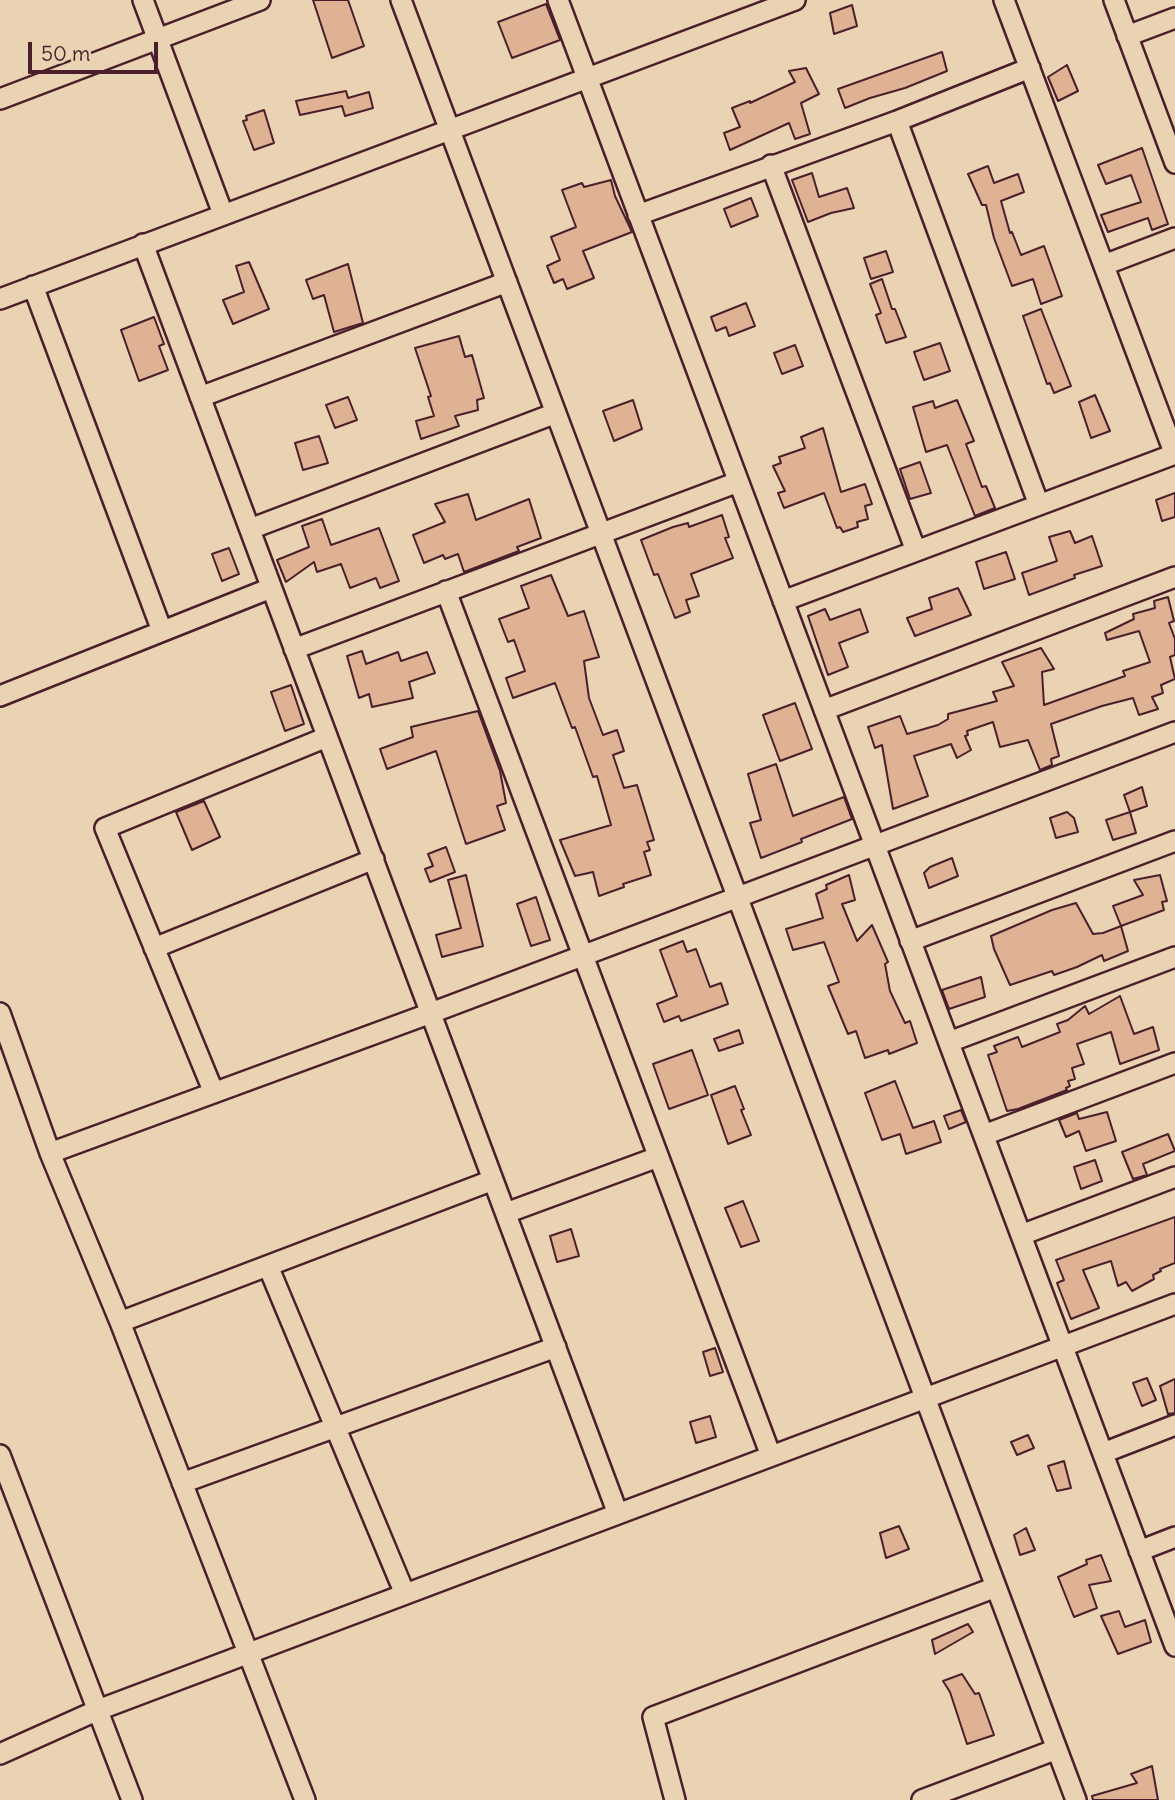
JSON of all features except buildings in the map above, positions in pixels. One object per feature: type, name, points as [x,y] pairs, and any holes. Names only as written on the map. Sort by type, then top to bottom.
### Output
[{"type":"street","points":[[143,0],[223,214]]},
{"type":"street","points":[[0,99],[260,0]]},
{"type":"street","points":[[401,0],[1076,1800]]},
{"type":"street","points":[[558,0],[1175,1646]]},
{"type":"street","points":[[0,299],[795,0]]},
{"type":"street","points":[[783,601],[1175,454],[1004,0]]},
{"type":"street","points":[[1114,0],[1169,130],[1175,163]]},
{"type":"street","points":[[1127,36],[1175,18]]},
{"type":"street","points":[[638,215],[897,121],[1030,68]]},
{"type":"street","points":[[897,121],[1039,505]]},
{"type":"street","points":[[771,165],[916,551]]},
{"type":"street","points":[[1104,265],[1175,238]]},
{"type":"street","points":[[143,244],[618,1514]]},
{"type":"street","points":[[200,397],[507,282]]},
{"type":"street","points":[[33,286],[162,631]]},
{"type":"street","points":[[250,529],[556,413]]},
{"type":"street","points":[[294,649],[738,482]]},
{"type":"street","points":[[824,710],[1175,577]]},
{"type":"street","points":[[0,696],[271,587]]},
{"type":"street","points":[[446,592],[771,1456]]},
{"type":"street","points":[[50,1153],[431,1013],[1175,732]]},
{"type":"street","points":[[214,1093],[105,828],[327,737]]},
{"type":"street","points":[[911,941],[1175,841]]},
{"type":"street","points":[[154,948],[374,859]]},
{"type":"street","points":[[948,1042],[1174,959]]},
{"type":"street","points":[[0,1013],[50,1153],[120,1322],[305,1800]]},
{"type":"street","points":[[984,1135],[1175,1063]]},
{"type":"street","points":[[506,1213],[659,1157]]},
{"type":"street","points":[[1021,1235],[1175,1177]]},
{"type":"street","points":[[120,1322],[493,1180]]},
{"type":"street","points":[[268,1266],[405,1594]]},
{"type":"street","points":[[0,1754],[98,1710],[1175,1304]]},
{"type":"street","points":[[182,1483],[556,1347]]},
{"type":"street","points":[[1102,1453],[1175,1425]]},
{"type":"street","points":[[0,1455],[132,1800]]},
{"type":"street","points":[[1139,1551],[1175,1537]]},
{"type":"street","points":[[675,1800],[653,1717],[996,1587]]},
{"type":"street","points":[[922,1800],[1057,1749]]}]
